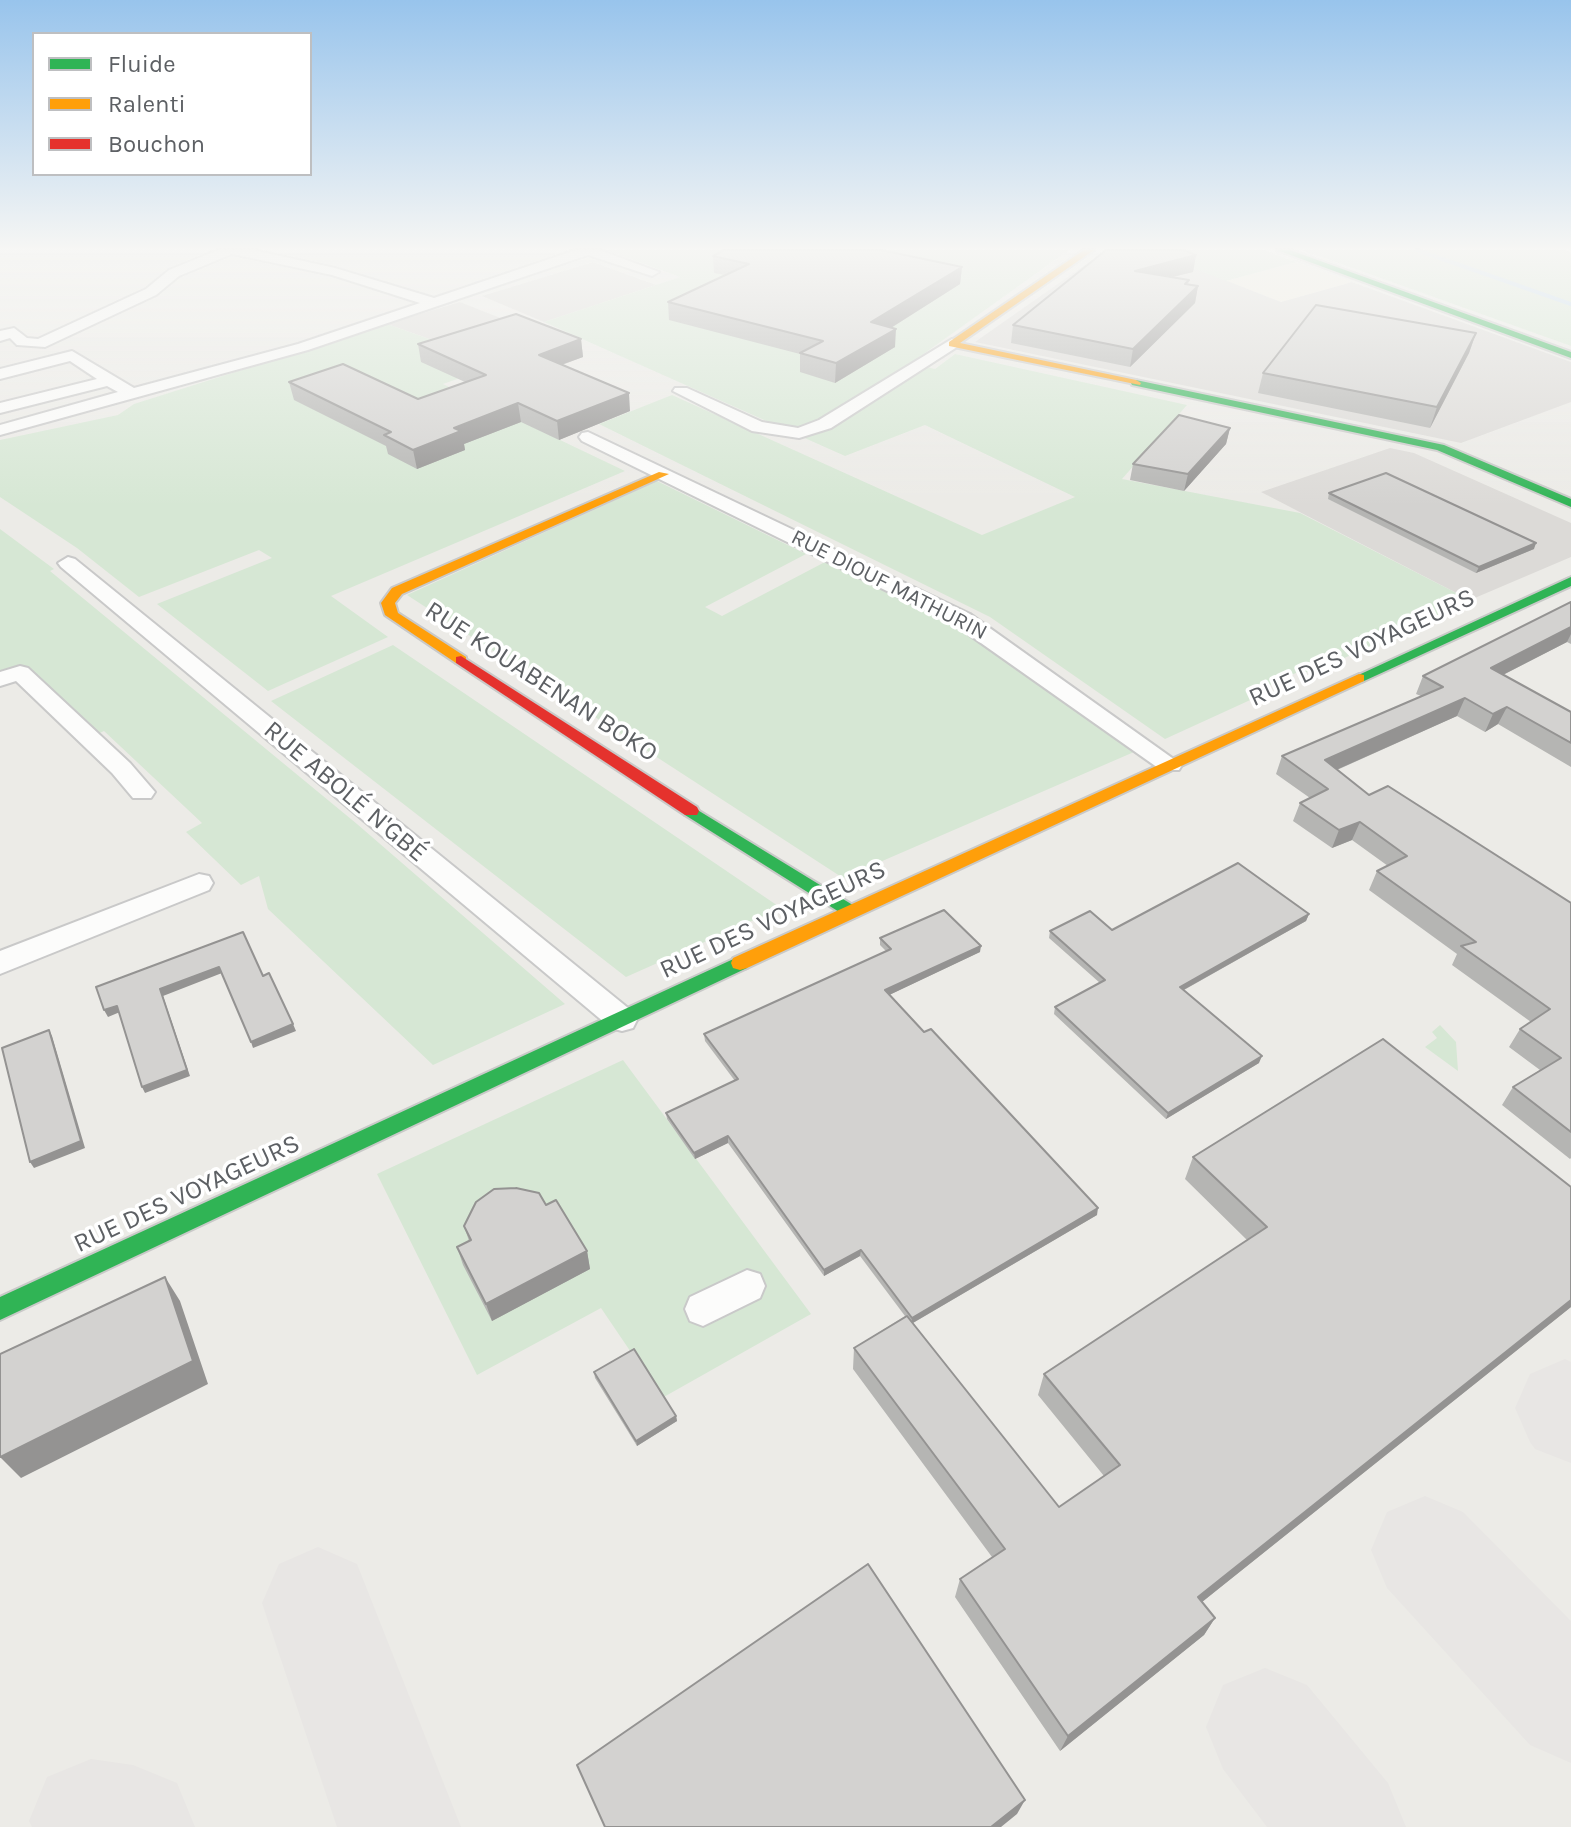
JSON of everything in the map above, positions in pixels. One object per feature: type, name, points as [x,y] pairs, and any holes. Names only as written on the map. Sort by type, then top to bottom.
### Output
[{"type":"street","points":[[8,335],[22,342],[40,344],[59,335]]},
{"type":"street","points":[[0,430],[338,335]]},
{"type":"street","points":[[681,391],[758,427],[799,433],[825,424],[965,335]]},
{"type":"street","points":[[1516,335],[1571,355]]},
{"type":"street","points":[[952,344],[1440,447],[1571,503]]},
{"type":"street","points":[[0,374],[72,356],[106,381],[132,394]]},
{"type":"street","points":[[0,408],[106,381]]},
{"type":"street","name":"RUE DIOUF MATHURIN","points":[[588,437],[962,619],[1170,765]]},
{"type":"street","name":"RUE KOUABENAN BOKO","points":[[663,474],[397,591],[388,603],[392,615],[609,759],[850,911]]},
{"type":"street","name":"RUE ABOLÉ N'GBÉ","points":[[68,563],[622,1020]]},
{"type":"street","name":"RUE DES VOYAGEURS","points":[[0,1309],[850,911],[1571,581]]},
{"type":"street","points":[[0,679],[20,673],[121,768],[142,792]]},
{"type":"street","points":[[0,963],[199,883]]},
{"type":"street","points":[[703,1309],[747,1286]]},
{"type":"shaded area","points":[[419,335],[474,335],[449,346]]},
{"type":"shaded area","points":[[985,335],[1498,335],[1571,362],[1571,402],[1461,443],[975,342]]},
{"type":"shaded area","points":[[1390,448],[1414,453],[1571,523],[1571,557],[1470,600],[1261,492]]},
{"type":"green space","points":[[351,335],[419,335],[449,346],[554,345],[443,384],[625,471],[331,596],[388,637],[268,691],[157,604],[272,558],[259,550],[139,597],[77,548],[0,497],[0,440],[118,415],[134,404]]},
{"type":"green space","points":[[574,335],[950,335],[911,363],[935,369],[955,354],[1187,405],[1122,479],[1300,513],[1470,600],[1314,672],[1298,672],[1254,692],[1259,696],[1165,739],[990,617],[599,424],[672,395],[982,535],[1075,497],[925,425],[845,456]]},
{"type":"green space","points":[[1541,335],[1571,335],[1571,346]]},
{"type":"green space","points":[[657,481],[806,554],[705,607],[722,616],[825,562],[959,626],[1134,752],[843,878],[407,595]]},
{"type":"green space","points":[[0,529],[54,569],[50,571],[357,824],[565,1004],[433,1065],[268,909],[259,876],[241,885],[186,832],[202,823],[104,731],[93,736],[22,668],[0,676]]},
{"type":"green space","points":[[393,645],[781,908],[626,977],[271,701]]},
{"type":"green space","points":[[1440,1025],[1456,1042],[1458,1071],[1425,1047],[1437,1038],[1432,1032]]},
{"type":"green space","points":[[623,1060],[811,1314],[662,1398],[601,1308],[477,1375],[377,1174]]},
{"type":"building","points":[[447,335],[571,335],[581,339],[539,355],[629,393],[557,421],[518,403],[454,428],[461,431],[413,450],[384,435],[391,432],[289,382],[343,364],[418,399],[486,375],[418,344]]},
{"type":"building","points":[[800,335],[885,335],[836,363],[800,353],[823,341]]},
{"type":"building","points":[[1064,335],[1147,335],[1133,349]]},
{"type":"building","points":[[1292,335],[1475,335],[1437,407],[1263,373]]},
{"type":"building","points":[[1179,415],[1230,428],[1188,474],[1133,464]]},
{"type":"building","points":[[1386,473],[1536,543],[1479,567],[1329,493]]},
{"type":"building","points":[[1571,602],[1571,627],[1491,668],[1571,712],[1571,743],[1507,707],[1493,714],[1465,698],[1325,760],[1369,795],[1388,786],[1571,903],[1571,1132],[1513,1087],[1561,1058],[1520,1029],[1550,1009],[1461,946],[1476,942],[1377,871],[1407,856],[1360,822],[1339,830],[1300,803],[1328,789],[1282,756],[1443,687],[1423,676]]},
{"type":"building","points":[[1238,863],[1309,914],[1180,987],[1262,1056],[1168,1113],[1055,1007],[1105,980],[1050,931],[1090,911],[1112,930]]},
{"type":"building","points":[[944,910],[981,946],[885,990],[924,1032],[931,1029],[1098,1208],[912,1318],[861,1250],[824,1270],[728,1136],[694,1153],[666,1113],[738,1079],[704,1034],[891,949],[880,938]]},
{"type":"building","points":[[243,932],[263,976],[269,973],[293,1024],[251,1042],[219,967],[160,989],[187,1070],[142,1087],[117,1006],[104,1010],[96,987]]},
{"type":"building","points":[[49,1030],[81,1141],[30,1162],[2,1048]]},
{"type":"building","points":[[1383,1039],[1571,1187],[1571,1300],[1198,1597],[1215,1618],[1068,1736],[960,1579],[1005,1549],[854,1348],[907,1316],[1059,1507],[1120,1465],[1044,1374],[1267,1227],[1193,1157]]},
{"type":"building","points":[[516,1188],[539,1193],[546,1205],[556,1200],[587,1251],[486,1304],[457,1247],[471,1240],[464,1226],[476,1202],[494,1189]]},
{"type":"building","points":[[165,1277],[193,1361],[0,1457],[0,1354]]},
{"type":"building","points":[[634,1349],[676,1416],[636,1441],[594,1372]]},
{"type":"building","points":[[868,1564],[1025,1800],[991,1827],[605,1827],[577,1765]]},
{"type":"taxiway","points":[[1565,1408],[1571,1414]]},
{"type":"taxiway","points":[[1425,1550],[1571,1704]]},
{"type":"taxiway","points":[[318,1603],[399,1827]]},
{"type":"taxiway","points":[[1265,1727],[1344,1827]]},
{"type":"taxiway","points":[[91,1821],[133,1827]]},
{"type":"traffic: fast","points":[[1516,335],[1571,355]]},
{"type":"traffic: fast","points":[[1136,383],[1440,447],[1571,503]]},
{"type":"traffic: fast","points":[[1359,678],[1571,581]]},
{"type":"traffic: fast","points":[[691,811],[850,911]]},
{"type":"traffic: fast","points":[[0,1309],[740,963]]},
{"type":"traffic: slow","points":[[965,335],[952,344],[1136,383]]},
{"type":"traffic: slow","points":[[461,660],[392,615],[388,603],[397,591],[663,474]]},
{"type":"traffic: slow","points":[[740,963],[1359,678]]},
{"type":"traffic: jam","points":[[461,660],[691,811]]}]
